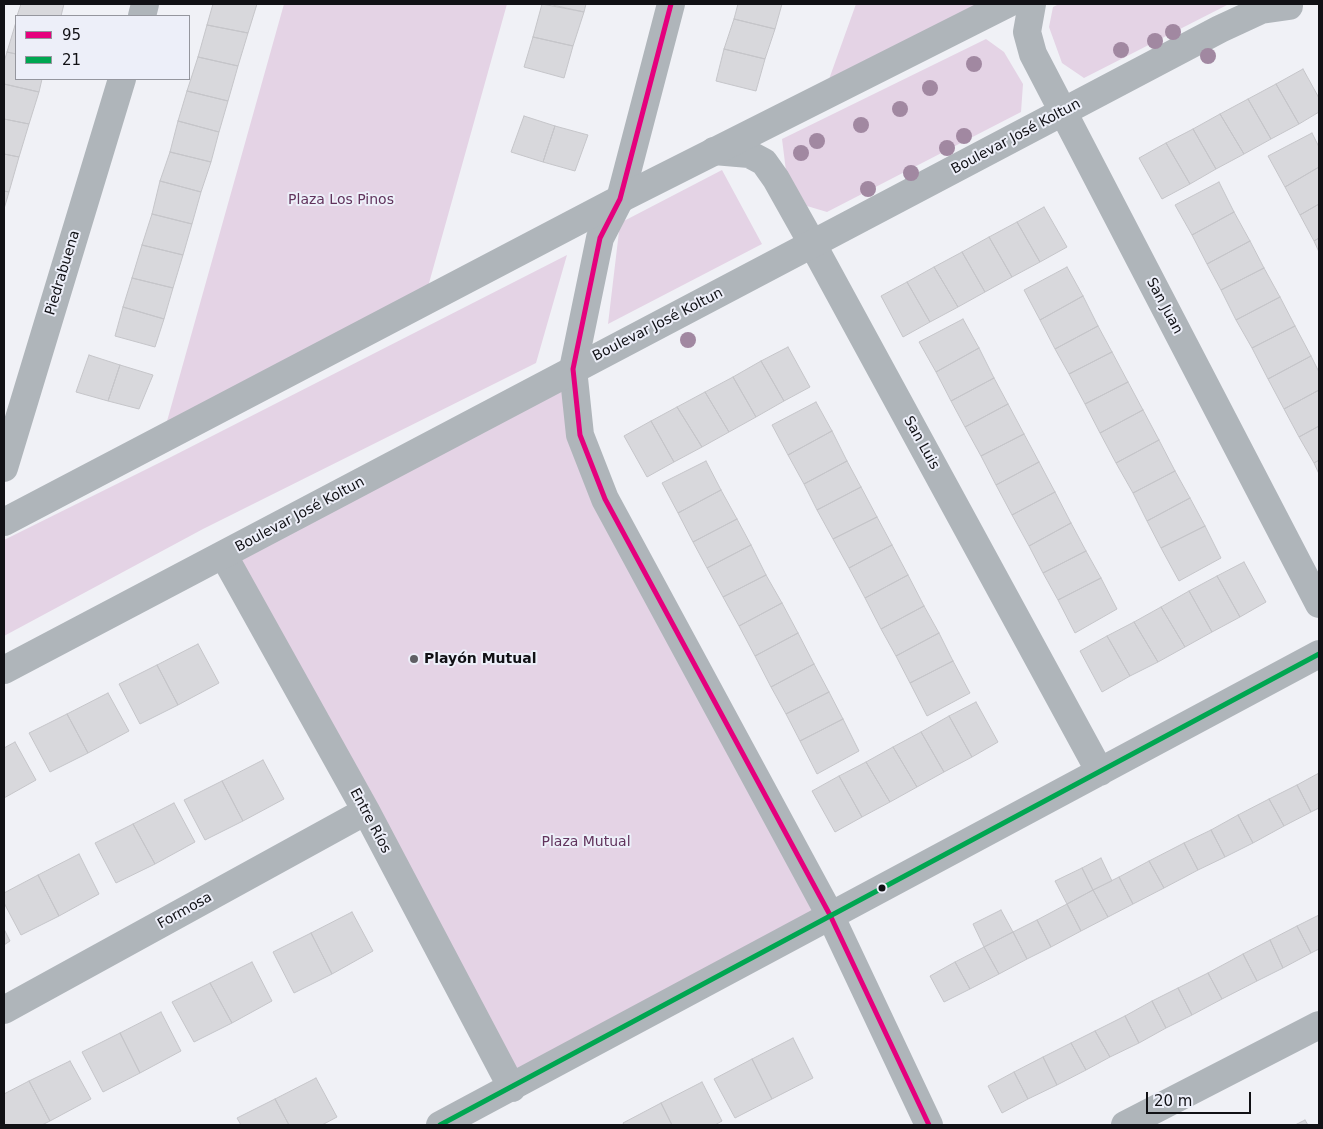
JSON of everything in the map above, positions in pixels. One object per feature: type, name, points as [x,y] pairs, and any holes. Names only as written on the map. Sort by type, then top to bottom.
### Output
[{"type":"street","points":[[671,4],[620,199],[600,238],[573,369],[580,435],[605,499],[830,915],[929,1125]]},
{"type":"street","points":[[4,522],[620,199],[1007,4]]},
{"type":"street","name":"San Juan","points":[[1032,4],[1027,32],[1033,54],[1319,604]]},
{"type":"street","name":"Boulevar José Koltun","points":[[4,670],[224,556],[573,369],[813,245],[1220,29],[1261,10],[1289,4]]},
{"type":"street","name":"Piedrabuena","points":[[4,468],[122,80]]},
{"type":"street","name":"San Luis","points":[[714,151],[749,154],[764,162],[785,195],[1100,772]]},
{"type":"street","name":"Entre Ríos","points":[[224,556],[366,812],[512,1088]]},
{"type":"street","points":[[440,1125],[1319,654]]},
{"type":"street","name":"Formosa","points":[[4,1010],[366,812]]},
{"type":"street","points":[[1125,1125],[1319,1025]]},
{"type":"green space","name":"Plaza Los Pinos","points":[[284,4],[507,4],[424,301],[162,439]]},
{"type":"green space","points":[[856,4],[1007,4],[823,96]]},
{"type":"green space","points":[[1059,4],[1229,4],[1084,78],[1062,63],[1049,27],[1053,7]]},
{"type":"green space","points":[[986,39],[1004,52],[1023,84],[1021,112],[827,212],[807,206],[786,171],[782,139]]},
{"type":"green space","points":[[722,170],[762,244],[608,324],[620,223]]},
{"type":"green space","points":[[567,255],[536,363],[203,529],[4,636],[4,540]]},
{"type":"green space","name":"Plaza Mutual","points":[[573,369],[580,435],[830,915],[512,1088],[224,556]]},
{"type":"building","points":[[21,4],[64,4],[61,15],[17,15]]},
{"type":"building","points":[[213,4],[257,4],[248,33],[207,25]]},
{"type":"building","points":[[542,4],[584,12],[573,46],[533,37]]},
{"type":"building","points":[[548,4],[586,4],[584,12]]},
{"type":"building","points":[[738,4],[782,4],[775,29],[734,19]]},
{"type":"building","points":[[734,19],[775,29],[765,59],[724,49]]},
{"type":"building","points":[[15,25],[15,54],[7,52]]},
{"type":"building","points":[[207,25],[248,33],[238,66],[198,57]]},
{"type":"building","points":[[533,37],[573,46],[564,78],[524,67]]},
{"type":"building","points":[[724,49],[765,59],[756,91],[716,81]]},
{"type":"building","points":[[7,52],[15,54],[15,80],[42,80],[39,92],[4,84],[4,62]]},
{"type":"building","points":[[198,57],[238,66],[228,101],[187,91]]},
{"type":"building","points":[[1303,69],[1319,98],[1319,112],[1299,124],[1276,84]]},
{"type":"building","points":[[4,84],[39,92],[29,124],[4,119]]},
{"type":"building","points":[[1276,84],[1299,124],[1271,139],[1248,99]]},
{"type":"building","points":[[187,91],[228,101],[219,132],[178,121]]},
{"type":"building","points":[[1248,99],[1271,139],[1244,154],[1220,114]]},
{"type":"building","points":[[1220,114],[1244,154],[1216,169],[1193,129]]},
{"type":"building","points":[[524,116],[555,126],[543,162],[511,152]]},
{"type":"building","points":[[4,119],[29,124],[19,157],[4,154]]},
{"type":"building","points":[[178,121],[219,132],[211,162],[170,152]]},
{"type":"building","points":[[555,126],[588,135],[575,171],[543,162]]},
{"type":"building","points":[[1193,129],[1216,169],[1190,184],[1166,143]]},
{"type":"building","points":[[1312,133],[1319,147],[1319,167],[1285,187],[1268,156]]},
{"type":"building","points":[[1166,143],[1190,184],[1162,199],[1139,158]]},
{"type":"building","points":[[170,152],[211,162],[201,192],[160,181]]},
{"type":"building","points":[[4,154],[19,157],[9,192],[4,191]]},
{"type":"building","points":[[1319,167],[1319,204],[1300,215],[1285,187]]},
{"type":"building","points":[[160,181],[201,192],[192,224],[152,214]]},
{"type":"building","points":[[1219,182],[1234,212],[1192,235],[1175,205]]},
{"type":"building","points":[[4,191],[9,192],[4,209]]},
{"type":"building","points":[[1319,204],[1319,238],[1314,241],[1300,215]]},
{"type":"building","points":[[1044,207],[1067,247],[1040,262],[1017,222]]},
{"type":"building","points":[[1234,212],[1250,241],[1207,264],[1192,235]]},
{"type":"building","points":[[152,214],[192,224],[183,255],[142,245]]},
{"type":"building","points":[[1017,222],[1040,262],[1012,277],[989,237]]},
{"type":"building","points":[[989,237],[1012,277],[985,292],[962,252]]},
{"type":"building","points":[[1319,238],[1319,252],[1314,241]]},
{"type":"building","points":[[1250,241],[1264,268],[1221,290],[1207,264]]},
{"type":"building","points":[[142,245],[183,255],[173,288],[132,278]]},
{"type":"building","points":[[962,252],[985,292],[958,307],[934,267]]},
{"type":"building","points":[[934,267],[958,307],[930,322],[907,282]]},
{"type":"building","points":[[1067,267],[1083,296],[1040,320],[1024,290]]},
{"type":"building","points":[[1264,268],[1280,297],[1236,320],[1221,290]]},
{"type":"building","points":[[132,278],[173,288],[164,319],[123,307]]},
{"type":"building","points":[[907,282],[930,322],[903,337],[881,296]]},
{"type":"building","points":[[1083,296],[1098,326],[1055,349],[1040,320]]},
{"type":"building","points":[[1280,297],[1295,326],[1252,348],[1236,320]]},
{"type":"building","points":[[123,307],[164,319],[155,347],[115,336]]},
{"type":"building","points":[[963,319],[979,348],[936,372],[919,342]]},
{"type":"building","points":[[1098,326],[1112,352],[1069,374],[1055,349]]},
{"type":"building","points":[[1295,326],[1311,356],[1268,379],[1252,348]]},
{"type":"building","points":[[788,347],[810,387],[784,401],[761,361]]},
{"type":"building","points":[[979,348],[994,378],[951,401],[936,372]]},
{"type":"building","points":[[1112,352],[1128,382],[1085,404],[1069,374]]},
{"type":"building","points":[[89,355],[120,365],[108,401],[76,392]]},
{"type":"building","points":[[1311,356],[1319,372],[1319,390],[1284,409],[1268,379]]},
{"type":"building","points":[[761,361],[784,401],[756,417],[733,377]]},
{"type":"building","points":[[120,365],[153,375],[139,409],[108,401]]},
{"type":"building","points":[[733,377],[756,417],[729,432],[705,392]]},
{"type":"building","points":[[994,378],[1008,404],[965,427],[951,401]]},
{"type":"building","points":[[1128,382],[1143,410],[1100,433],[1085,404]]},
{"type":"building","points":[[1319,390],[1319,426],[1299,437],[1284,409]]},
{"type":"building","points":[[705,392],[729,432],[702,447],[677,407]]},
{"type":"building","points":[[816,402],[832,431],[788,455],[772,425]]},
{"type":"building","points":[[1008,404],[1024,434],[981,456],[965,427]]},
{"type":"building","points":[[677,407],[702,447],[674,462],[651,421]]},
{"type":"building","points":[[1143,410],[1159,440],[1116,463],[1100,433]]},
{"type":"building","points":[[651,421],[674,462],[647,477],[624,436]]},
{"type":"building","points":[[1319,426],[1319,460],[1314,463],[1299,437]]},
{"type":"building","points":[[832,431],[847,461],[804,484],[788,455]]},
{"type":"building","points":[[1024,434],[1039,462],[996,485],[981,456]]},
{"type":"building","points":[[1159,440],[1175,471],[1133,493],[1116,463]]},
{"type":"building","points":[[1319,460],[1319,474],[1314,463]]},
{"type":"building","points":[[706,461],[721,490],[678,513],[662,483]]},
{"type":"building","points":[[847,461],[861,487],[817,510],[804,484]]},
{"type":"building","points":[[1039,462],[1055,492],[1012,515],[996,485]]},
{"type":"building","points":[[1175,471],[1190,498],[1147,521],[1133,493]]},
{"type":"building","points":[[861,487],[877,517],[833,539],[817,510]]},
{"type":"building","points":[[721,490],[737,519],[693,542],[678,513]]},
{"type":"building","points":[[1055,492],[1071,523],[1029,546],[1012,515]]},
{"type":"building","points":[[1190,498],[1205,526],[1161,548],[1147,521]]},
{"type":"building","points":[[877,517],[892,545],[849,568],[833,539]]},
{"type":"building","points":[[737,519],[751,545],[707,568],[693,542]]},
{"type":"building","points":[[1071,523],[1086,551],[1043,573],[1029,546]]},
{"type":"building","points":[[1205,526],[1221,558],[1179,581],[1161,548]]},
{"type":"building","points":[[751,545],[766,575],[723,597],[707,568]]},
{"type":"building","points":[[892,545],[908,575],[865,598],[849,568]]},
{"type":"building","points":[[1086,551],[1101,578],[1058,600],[1043,573]]},
{"type":"building","points":[[1244,562],[1266,602],[1240,617],[1217,576]]},
{"type":"building","points":[[766,575],[782,603],[739,626],[723,597]]},
{"type":"building","points":[[908,575],[924,606],[881,629],[865,598]]},
{"type":"building","points":[[1217,576],[1240,617],[1212,632],[1189,591]]},
{"type":"building","points":[[1101,578],[1117,609],[1075,633],[1058,600]]},
{"type":"building","points":[[1189,591],[1212,632],[1185,647],[1161,607]]},
{"type":"building","points":[[782,603],[798,633],[755,656],[739,626]]},
{"type":"building","points":[[924,606],[939,633],[896,656],[881,629]]},
{"type":"building","points":[[1161,607],[1185,647],[1158,662],[1134,622]]},
{"type":"building","points":[[1134,622],[1158,662],[1130,676],[1107,636]]},
{"type":"building","points":[[798,633],[814,664],[771,687],[755,656]]},
{"type":"building","points":[[939,633],[953,661],[910,683],[896,656]]},
{"type":"building","points":[[1107,636],[1130,676],[1102,692],[1080,651]]},
{"type":"building","points":[[198,644],[219,683],[178,705],[157,665]]},
{"type":"building","points":[[953,661],[970,693],[927,716],[910,683]]},
{"type":"building","points":[[814,664],[829,692],[786,714],[771,687]]},
{"type":"building","points":[[157,665],[178,705],[140,724],[119,684]]},
{"type":"building","points":[[829,692],[843,719],[800,741],[786,714]]},
{"type":"building","points":[[108,693],[129,731],[88,753],[67,714]]},
{"type":"building","points":[[976,702],[998,742],[972,757],[949,716]]},
{"type":"building","points":[[67,714],[88,753],[50,772],[29,733]]},
{"type":"building","points":[[949,716],[972,757],[944,772],[921,732]]},
{"type":"building","points":[[843,719],[859,751],[817,774],[800,741]]},
{"type":"building","points":[[921,732],[944,772],[917,787],[893,747]]},
{"type":"building","points":[[15,742],[36,780],[4,798],[4,748]]},
{"type":"building","points":[[893,747],[917,787],[890,802],[866,762]]},
{"type":"building","points":[[263,760],[284,799],[243,821],[222,781]]},
{"type":"building","points":[[866,762],[890,802],[862,817],[839,776]]},
{"type":"building","points":[[1319,773],[1319,808],[1311,812],[1297,785]]},
{"type":"building","points":[[839,776],[862,817],[835,832],[812,791]]},
{"type":"building","points":[[222,781],[243,821],[205,840],[184,800]]},
{"type":"building","points":[[1297,785],[1311,812],[1284,826],[1269,799]]},
{"type":"building","points":[[1269,799],[1284,826],[1253,843],[1238,815]]},
{"type":"building","points":[[174,803],[195,842],[155,864],[133,824]]},
{"type":"building","points":[[1238,815],[1253,843],[1225,857],[1211,830]]},
{"type":"building","points":[[133,824],[155,864],[116,883],[95,843]]},
{"type":"building","points":[[1211,830],[1225,857],[1198,870],[1184,843]]},
{"type":"building","points":[[1184,843],[1198,870],[1164,888],[1149,861]]},
{"type":"building","points":[[79,854],[99,894],[59,916],[38,875]]},
{"type":"building","points":[[1101,858],[1112,881],[1093,890],[1082,868]]},
{"type":"building","points":[[1149,861],[1164,888],[1133,904],[1119,877]]},
{"type":"building","points":[[1082,868],[1093,890],[1067,904],[1055,881]]},
{"type":"building","points":[[38,875],[59,916],[21,935],[4,903],[4,893]]},
{"type":"building","points":[[1119,877],[1133,904],[1108,917],[1093,890]]},
{"type":"building","points":[[1093,890],[1108,917],[1081,931],[1067,904]]},
{"type":"building","points":[[1067,904],[1081,931],[1051,947],[1037,920]]},
{"type":"building","points":[[1001,910],[1013,932],[984,947],[973,924]]},
{"type":"building","points":[[352,912],[373,951],[332,974],[311,933]]},
{"type":"building","points":[[1319,915],[1319,949],[1311,953],[1297,926]]},
{"type":"building","points":[[1037,920],[1051,947],[1027,959],[1013,932]]},
{"type":"building","points":[[1297,926],[1311,953],[1283,968],[1270,940]]},
{"type":"building","points":[[4,929],[10,941],[4,945]]},
{"type":"building","points":[[1013,932],[1027,959],[999,974],[984,947]]},
{"type":"building","points":[[311,933],[332,974],[294,993],[273,952]]},
{"type":"building","points":[[1270,940],[1283,968],[1257,981],[1243,954]]},
{"type":"building","points":[[984,947],[999,974],[970,989],[955,962]]},
{"type":"building","points":[[1243,954],[1257,981],[1222,999],[1208,973]]},
{"type":"building","points":[[252,962],[272,1001],[232,1023],[210,983]]},
{"type":"building","points":[[955,962],[970,989],[944,1002],[930,976]]},
{"type":"building","points":[[1208,973],[1222,999],[1192,1015],[1178,988]]},
{"type":"building","points":[[210,983],[232,1023],[194,1042],[172,1002]]},
{"type":"building","points":[[1178,988],[1192,1015],[1166,1028],[1152,1001]]},
{"type":"building","points":[[1152,1001],[1166,1028],[1139,1043],[1125,1016]]},
{"type":"building","points":[[161,1012],[181,1051],[140,1073],[120,1033]]},
{"type":"building","points":[[1125,1016],[1139,1043],[1110,1057],[1095,1031]]},
{"type":"building","points":[[1095,1031],[1110,1057],[1086,1070],[1071,1043]]},
{"type":"building","points":[[120,1033],[140,1073],[103,1092],[82,1052]]},
{"type":"building","points":[[793,1038],[813,1078],[772,1099],[752,1059]]},
{"type":"building","points":[[1071,1043],[1086,1070],[1057,1085],[1043,1057]]},
{"type":"building","points":[[1043,1057],[1057,1085],[1028,1099],[1014,1072]]},
{"type":"building","points":[[752,1059],[772,1099],[735,1118],[714,1079]]},
{"type":"building","points":[[70,1061],[91,1099],[50,1121],[29,1081]]},
{"type":"building","points":[[1014,1072],[1028,1099],[1002,1113],[988,1086]]},
{"type":"building","points":[[316,1078],[337,1117],[322,1125],[289,1125],[275,1099]]},
{"type":"building","points":[[29,1081],[50,1121],[42,1125],[4,1125],[4,1094]]},
{"type":"building","points":[[702,1082],[722,1121],[715,1125],[672,1125],[661,1103]]},
{"type":"building","points":[[275,1099],[289,1125],[241,1125],[237,1118]]},
{"type":"building","points":[[661,1103],[672,1125],[624,1125],[623,1123]]},
{"type":"building","points":[[1305,1120],[1308,1125],[1295,1125]]},
{"type":"transit line","name":"95","points":[[671,4],[620,199],[600,238],[573,369],[580,435],[605,499],[830,915],[929,1125]]},
{"type":"transit line","name":"21","points":[[440,1125],[1319,654]]},
{"type":"place","name":"Playón Mutual","points":[[414,659]]}]
